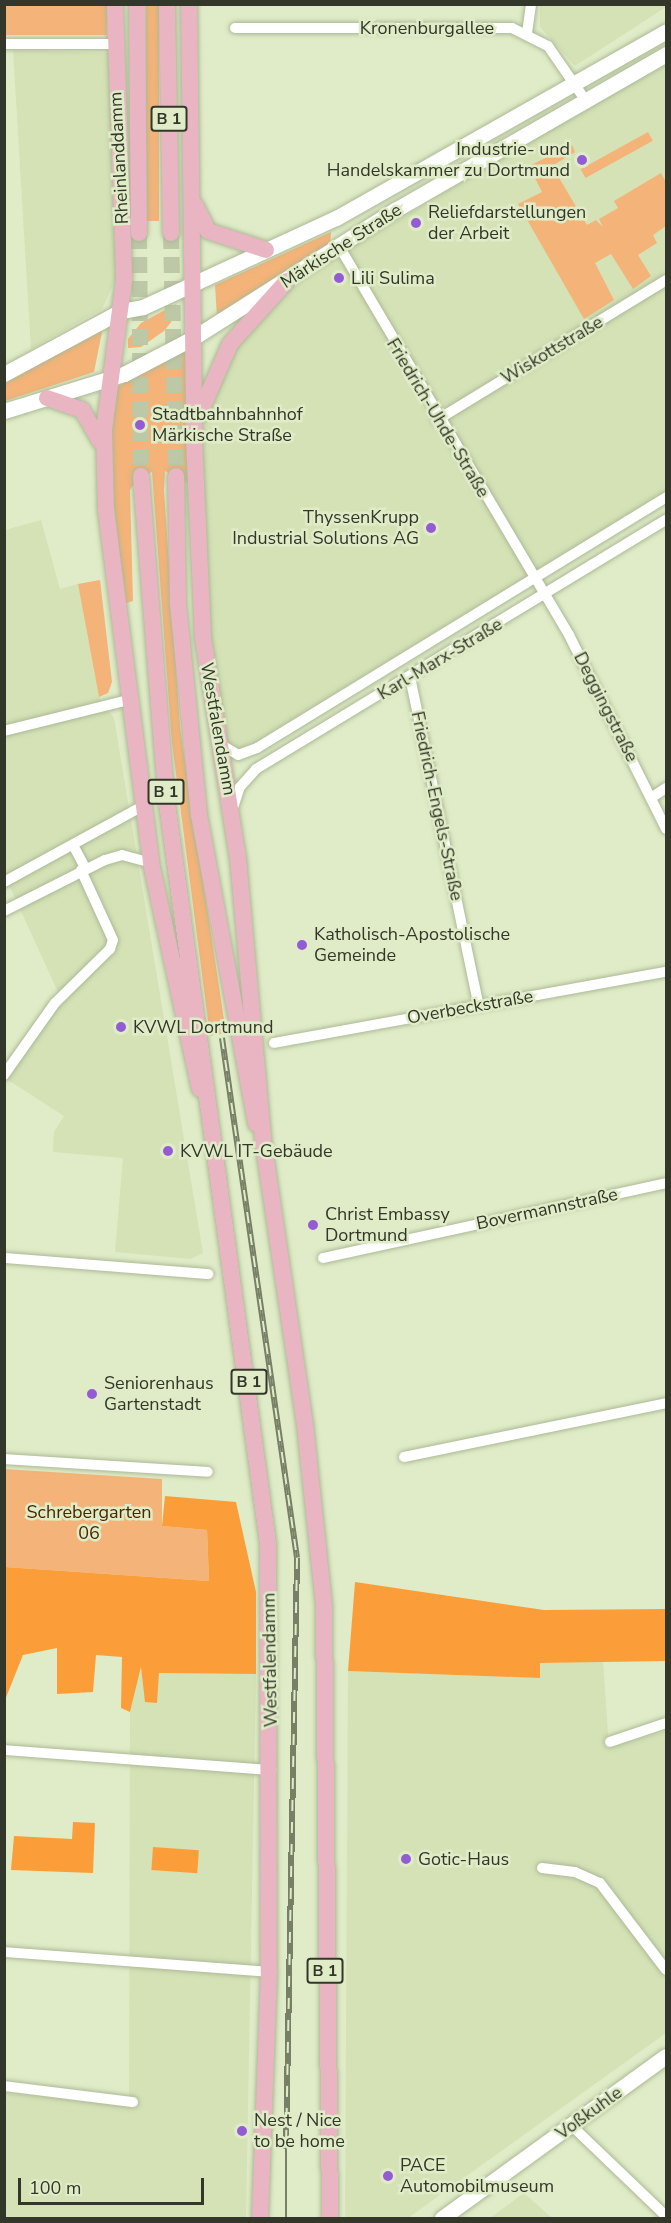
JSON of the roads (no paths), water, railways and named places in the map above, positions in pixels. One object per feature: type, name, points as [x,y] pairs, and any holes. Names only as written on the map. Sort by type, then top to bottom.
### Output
[{"type":"main road","name":"Rheinlanddamm","points":[[110,377],[121,311],[124,240],[115,4]]},
{"type":"main road","name":"Rheinlanddamm","points":[[137,4],[139,233]]},
{"type":"main road","name":"B 1","points":[[167,4],[171,233]]},
{"type":"main road","points":[[189,4],[193,282]]},
{"type":"main road","name":"Märkische Straße","points":[[4,374],[121,311],[193,282],[336,218],[666,31]]},
{"type":"main road","name":"Märkische Straße","points":[[4,411],[110,377],[193,338],[287,281],[339,246],[666,54]]},
{"type":"main road","points":[[190,178],[195,208],[208,231],[266,250]]},
{"type":"main road","points":[[336,218],[339,246]]},
{"type":"main road","points":[[194,439],[218,363],[287,281]]},
{"type":"main road","name":"Westfalendamm","points":[[193,282],[194,439],[202,630],[232,812],[264,1147],[305,1425],[324,1607],[330,2218]]},
{"type":"main road","name":"Westfalendamm","points":[[110,377],[103,451],[109,544],[132,699],[143,806],[151,863],[195,1081],[209,1106]]},
{"type":"main road","points":[[47,398],[74,404],[90,417],[103,451]]},
{"type":"main road","name":"Westfalendamm","points":[[141,476],[166,796],[254,1413],[270,1596],[272,1667],[269,1972],[260,2218]]},
{"type":"main road","name":"Westfalendamm","points":[[176,476],[178,604],[199,815],[247,1089],[264,1147]]},
{"type":"main road","name":"Voßkuhle","points":[[442,2218],[666,2056]]},
{"type":"main road","name":"Voßkuhle","points":[[460,2218],[511,2170]]},
{"type":"street","points":[[531,4],[527,33],[548,46],[586,101]]},
{"type":"street","name":"Kronenburgallee","points":[[235,28],[527,33]]},
{"type":"street","points":[[4,44],[115,44]]},
{"type":"street","name":"Friedrich-Uhde-Straße","points":[[339,246],[437,420],[544,591]]},
{"type":"street","name":"Wiskottstraße","points":[[437,420],[666,280]]},
{"type":"street","name":"Karl-Marx-Straße","points":[[219,743],[230,753],[248,752],[666,497]]},
{"type":"street","name":"Karl-Marx-Straße","points":[[232,812],[240,787],[256,770],[410,677],[544,591],[666,520]]},
{"type":"street","name":"Deggingstraße","points":[[544,591],[666,829]]},
{"type":"street","name":"Friedrich-Engels-Straße","points":[[410,677],[480,1006]]},
{"type":"street","points":[[4,731],[132,699]]},
{"type":"street","points":[[651,798],[666,789]]},
{"type":"street","points":[[4,882],[143,806]]},
{"type":"street","points":[[4,1075],[55,1003],[110,949],[113,940],[73,844]]},
{"type":"street","points":[[4,910],[83,869],[122,855],[151,863]]},
{"type":"street","name":"Overbeckstraße","points":[[274,1042],[666,972]]},
{"type":"street","name":"Bovermannstraße","points":[[323,1258],[666,1182]]},
{"type":"street","points":[[4,1258],[208,1274]]},
{"type":"street","points":[[404,1456],[666,1403]]},
{"type":"street","points":[[4,1459],[208,1472]]},
{"type":"street","points":[[610,1742],[666,1723]]},
{"type":"street","points":[[4,1750],[271,1770]]},
{"type":"street","points":[[542,1868],[575,1872],[600,1883],[666,1970]]},
{"type":"street","points":[[4,1952],[269,1972]]},
{"type":"street","points":[[4,2086],[133,2102]]},
{"type":"street","points":[[571,2125],[666,2216]]},
{"type":"tunnel","points":[[139,233],[141,476]]},
{"type":"tunnel","points":[[171,233],[176,476]]},
{"type":"tram line","points":[[286,2149],[286,2218]]},
{"type":"railway","points":[[222,1038],[297,1558],[286,2149]]},
{"type":"place","name":"Industrie- und Handelskammer zu Dortmund","points":[[582,160]]},
{"type":"place","name":"Reliefdarstellungen der Arbeit","points":[[416,223]]},
{"type":"place","name":"Lili Sulima","points":[[339,278]]},
{"type":"place","name":"Stadtbahnbahnhof Märkische Straße","points":[[140,425]]},
{"type":"place","name":"ThyssenKrupp Industrial Solutions AG","points":[[431,528]]},
{"type":"place","name":"Katholisch-Apostolische Gemeinde","points":[[302,945]]},
{"type":"place","name":"KVWL Dortmund","points":[[121,1027]]},
{"type":"place","name":"KVWL IT-Gebäude","points":[[168,1151]]},
{"type":"place","name":"Christ Embassy Dortmund","points":[[313,1225]]},
{"type":"place","name":"Seniorenhaus Gartenstadt","points":[[92,1394]]},
{"type":"place","name":"Gotic-Haus","points":[[406,1859]]},
{"type":"place","name":"Nest / Nice to be home","points":[[242,2131]]},
{"type":"place","name":"PACE Automobilmuseum","points":[[388,2176]]},
{"type":"park label","name":"Schrebergarten 06","points":[[89,1523]]}]
